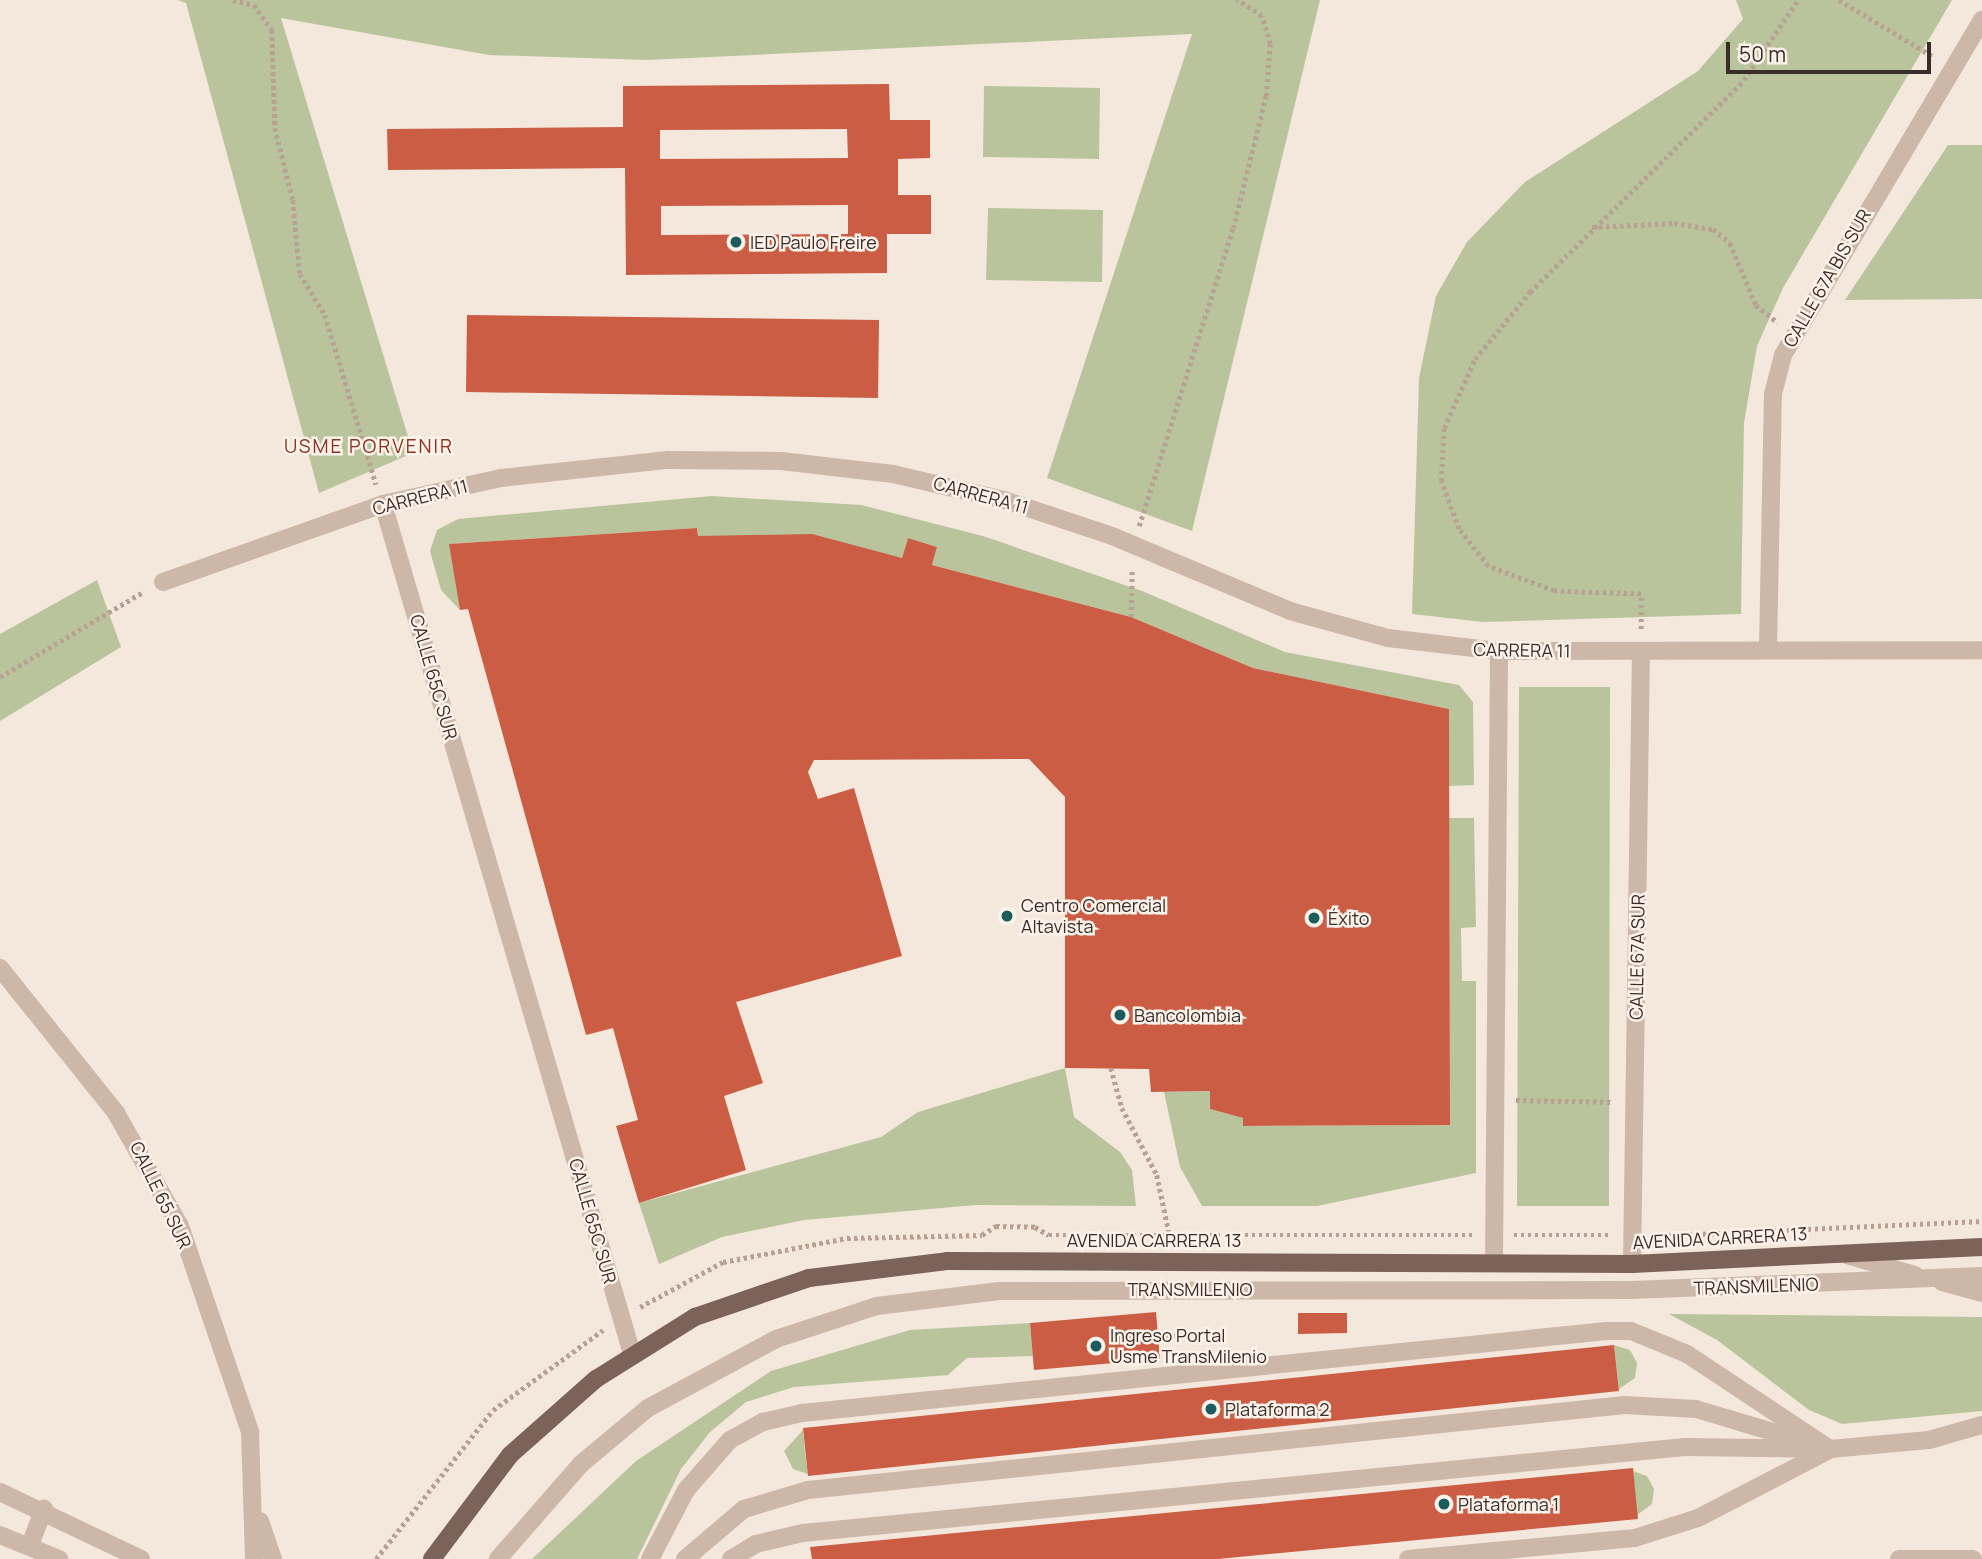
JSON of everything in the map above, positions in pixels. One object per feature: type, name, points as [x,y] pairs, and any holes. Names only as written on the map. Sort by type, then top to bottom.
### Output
[{"type":"main road","name":"AVENIDA CARRERA 13","points":[[432,1559],[510,1455],[632,1354],[749,1294],[873,1267],[1172,1261],[1632,1264],[1982,1247]]},
{"type":"street","name":"CALLE 67A BIS SUR","points":[[1768,650],[1773,394],[1793,332],[1982,20]]},
{"type":"street","name":"CARRERA 11","points":[[163,582],[383,504],[556,470],[668,460],[781,461],[949,486],[1133,544],[1331,623],[1388,638],[1499,651],[1982,650]]},
{"type":"street","name":"CALLE 65C SUR","points":[[383,504],[632,1354]]},
{"type":"street","name":"CALLE 67A SUR","points":[[1632,1264],[1641,650]]},
{"type":"street","points":[[1494,1262],[1485,1235],[1496,1100],[1499,651]]},
{"type":"street","name":"CALLE 65 SUR","points":[[0,968],[116,1112],[180,1226],[241,1395],[255,1501],[254,1559]]},
{"type":"street","name":"TRANSMILENIO","points":[[1842,1253],[1982,1293]]},
{"type":"street","name":"TRANSMILENIO","points":[[498,1559],[523,1526],[581,1464],[648,1408],[776,1339],[877,1306],[999,1291],[1632,1290],[1982,1276]]},
{"type":"street","points":[[650,1559],[686,1490],[730,1440],[763,1422],[802,1413],[1607,1331],[1631,1331],[1687,1354],[1830,1449]]},
{"type":"street","points":[[685,1559],[744,1510],[808,1490],[1625,1405],[1696,1409],[1830,1449]]},
{"type":"street","points":[[1929,1440],[1982,1425]]},
{"type":"street","points":[[731,1559],[756,1544],[803,1533],[1685,1447],[1830,1449],[1982,1435]]},
{"type":"street","points":[[1408,1559],[1635,1538],[1698,1518],[1830,1449]]},
{"type":"street","points":[[0,1492],[44,1509],[141,1559]]},
{"type":"street","name":"CALLE 65 SUR","points":[[255,1501],[273,1559]]},
{"type":"street","points":[[30,1545],[44,1509]]},
{"type":"street","name":"TRANSMILENIO","points":[[510,1559],[523,1526]]},
{"type":"street","points":[[0,1535],[59,1559]]},
{"type":"street","points":[[1899,1559],[1973,1559]]},
{"type":"path","points":[[233,0],[255,2],[272,30],[275,128],[293,200],[300,274],[326,315],[383,504]]},
{"type":"path","points":[[1131,617],[1133,544],[1233,228],[1266,96],[1270,44],[1262,16],[1237,0]]},
{"type":"path","points":[[1641,650],[1641,594],[1554,591],[1489,566],[1459,529],[1441,481],[1444,428],[1475,359],[1591,227],[1744,80],[1798,0]]},
{"type":"path","points":[[1839,0],[1953,68]]},
{"type":"path","points":[[1591,227],[1674,223],[1713,229],[1730,243],[1756,306],[1793,332]]},
{"type":"path","points":[[0,677],[163,582]]},
{"type":"path","points":[[1111,1068],[1122,1108],[1157,1175],[1172,1261]]},
{"type":"path","points":[[1496,1100],[1634,1102]]},
{"type":"path","points":[[1485,1235],[1633,1236],[1982,1221]]},
{"type":"path","points":[[1158,1336],[1210,1332]]},
{"type":"path","points":[[376,1559],[493,1410],[576,1347]]},
{"type":"green space","points":[[178,0],[1320,0],[1192,531],[1047,478],[1192,34],[647,60],[489,55],[281,18],[413,453],[319,493],[186,3]]},
{"type":"green space","points":[[1736,0],[1952,0],[1783,288],[1757,346],[1744,423],[1741,614],[1483,622],[1412,614],[1419,378],[1436,296],[1467,242],[1525,182],[1698,71],[1743,19]]},
{"type":"green space","points":[[984,86],[1100,88],[1099,159],[983,157]]},
{"type":"green space","points":[[1948,145],[1982,145],[1982,299],[1845,300]]},
{"type":"green space","points":[[988,208],[1103,210],[1102,282],[986,280]]},
{"type":"green space","points":[[712,496],[861,505],[983,536],[1142,591],[1285,652],[1459,685],[1473,702],[1474,785],[1449,786],[1449,709],[1253,668],[1131,617],[932,565],[937,547],[908,538],[902,558],[698,536],[697,528],[450,544],[460,610],[441,590],[430,551],[437,530],[458,519]]},
{"type":"green space","points":[[97,580],[121,647],[0,721],[0,634]]},
{"type":"green space","points":[[1519,687],[1610,687],[1609,1206],[1517,1206]]},
{"type":"green space","points":[[1449,818],[1474,818],[1476,927],[1461,928],[1462,981],[1476,981],[1476,1173],[1317,1206],[1202,1206],[1180,1167],[1164,1092],[1210,1091],[1210,1109],[1243,1118],[1243,1126],[1450,1125]]},
{"type":"green space","points":[[1065,1068],[1074,1117],[1120,1152],[1132,1170],[1136,1206],[976,1205],[804,1220],[722,1237],[659,1264],[639,1203],[881,1137],[918,1112]]},
{"type":"green space","points":[[1669,1314],[1982,1317],[1982,1411],[1842,1424],[1809,1410],[1717,1340]]},
{"type":"green space","points":[[1030,1323],[1033,1356],[967,1358],[948,1375],[794,1387],[746,1402],[710,1432],[681,1469],[637,1559],[532,1559],[636,1461],[771,1371],[910,1330]]},
{"type":"green space","points":[[1614,1345],[1630,1350],[1637,1363],[1635,1378],[1619,1389]]},
{"type":"green space","points":[[803,1430],[808,1474],[793,1469],[784,1451]]},
{"type":"green space","points":[[1633,1471],[1647,1476],[1654,1489],[1652,1504],[1637,1515]]},
{"type":"building","points":[[889,84],[890,120],[930,120],[930,158],[898,159],[898,195],[931,195],[931,234],[887,234],[887,273],[626,275],[625,168],[388,170],[387,129],[623,127],[623,86]],"holes":[[[847,129],[848,158],[660,159],[660,130]],[[848,205],[848,234],[661,235],[661,206]]]},
{"type":"building","points":[[467,315],[879,320],[878,398],[466,392]]},
{"type":"building","name":"Centro Comercial Altavista","points":[[697,528],[698,536],[812,534],[902,558],[908,538],[937,547],[932,565],[1131,617],[1253,668],[1449,709],[1450,1125],[1243,1126],[1243,1118],[1210,1109],[1210,1091],[1151,1092],[1149,1069],[1065,1068],[1065,797],[1029,759],[814,760],[808,772],[818,799],[854,788],[902,956],[736,1002],[763,1083],[724,1096],[746,1170],[639,1203],[616,1126],[638,1120],[613,1028],[586,1035],[468,609],[460,610],[449,544]]},
{"type":"building","name":"Ingreso Portal Usme TransMilenio","points":[[1156,1312],[1160,1359],[1034,1370],[1030,1323]]},
{"type":"building","points":[[1298,1313],[1347,1313],[1347,1333],[1298,1334]]},
{"type":"building","name":"Plataforma 2","points":[[1614,1345],[1619,1391],[808,1476],[803,1428]]},
{"type":"building","name":"Plataforma 1","points":[[1633,1468],[1638,1519],[1218,1559],[812,1559],[810,1547]]},
{"type":"place","name":"IED Paulo Freire","points":[[736,242]]},
{"type":"place","name":"Centro Comercial Altavista","points":[[1007,916]]},
{"type":"place","name":"Éxito","points":[[1314,918]]},
{"type":"place","name":"Bancolombia","points":[[1120,1015]]},
{"type":"place","name":"Ingreso Portal Usme TransMilenio","points":[[1096,1346]]},
{"type":"place","name":"Plataforma 2","points":[[1211,1409]]},
{"type":"place","name":"Plataforma 1","points":[[1444,1504]]},
{"type":"district","name":"USME PORVENIR","points":[[369,447]]}]
